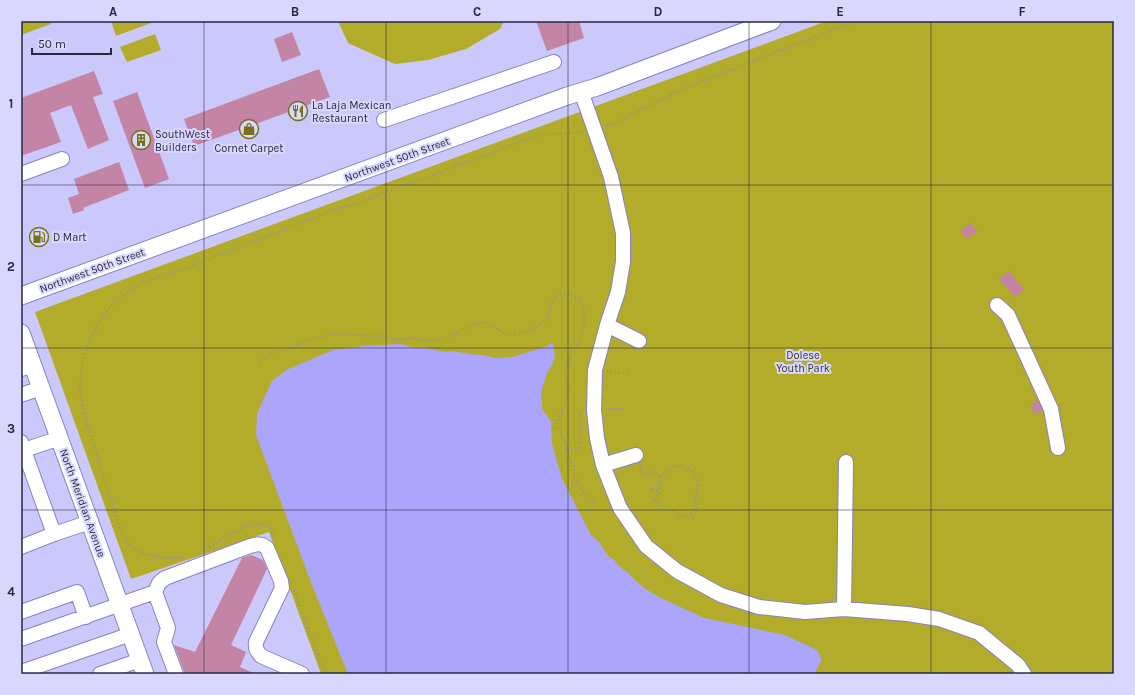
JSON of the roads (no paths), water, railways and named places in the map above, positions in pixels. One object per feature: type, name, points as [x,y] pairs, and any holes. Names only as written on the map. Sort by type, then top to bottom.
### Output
[{"type":"main road","name":"Northwest 50th Street","points":[[21,296],[772,21]]},
{"type":"main road","name":"North Meridian Avenue","points":[[22,338],[27,367],[41,388],[142,667]]},
{"type":"street","points":[[384,120],[554,62]]},
{"type":"street","points":[[581,91],[612,177],[623,233],[623,262],[618,292],[607,325],[595,370],[594,410],[597,438],[604,465],[620,508],[646,546],[677,572],[721,595],[759,607],[805,612],[844,609],[908,614],[939,619],[979,633],[1018,665],[1024,674]]},
{"type":"street","points":[[21,174],[62,158]]},
{"type":"street","points":[[997,305],[1008,315],[1051,409],[1058,448]]},
{"type":"street","points":[[607,325],[639,341]]},
{"type":"street","points":[[21,395],[41,388]]},
{"type":"street","points":[[54,534],[22,448],[60,438]]},
{"type":"street","points":[[604,465],[636,455]]},
{"type":"street","points":[[844,609],[846,462]]},
{"type":"street","points":[[21,547],[90,522]]},
{"type":"street","points":[[21,639],[155,592],[159,584],[165,578],[258,544],[264,545],[267,548],[281,581],[282,588],[255,647],[261,656],[302,674]]},
{"type":"street","points":[[21,612],[77,592],[86,617]]},
{"type":"street","points":[[155,592],[168,628],[164,642],[176,674]]},
{"type":"street","points":[[21,672],[131,634]]},
{"type":"street","points":[[100,674],[142,667]]},
{"type":"place","name":"La Laja Mexican Restaurant","points":[[298,111]]},
{"type":"place","name":"Cornet Carpet","points":[[249,129]]},
{"type":"place","name":"SouthWest Builders","points":[[141,140]]},
{"type":"place","name":"D Mart","points":[[39,237]]},
{"type":"park label","name":"Dolese Youth Park","points":[[803,361]]}]
